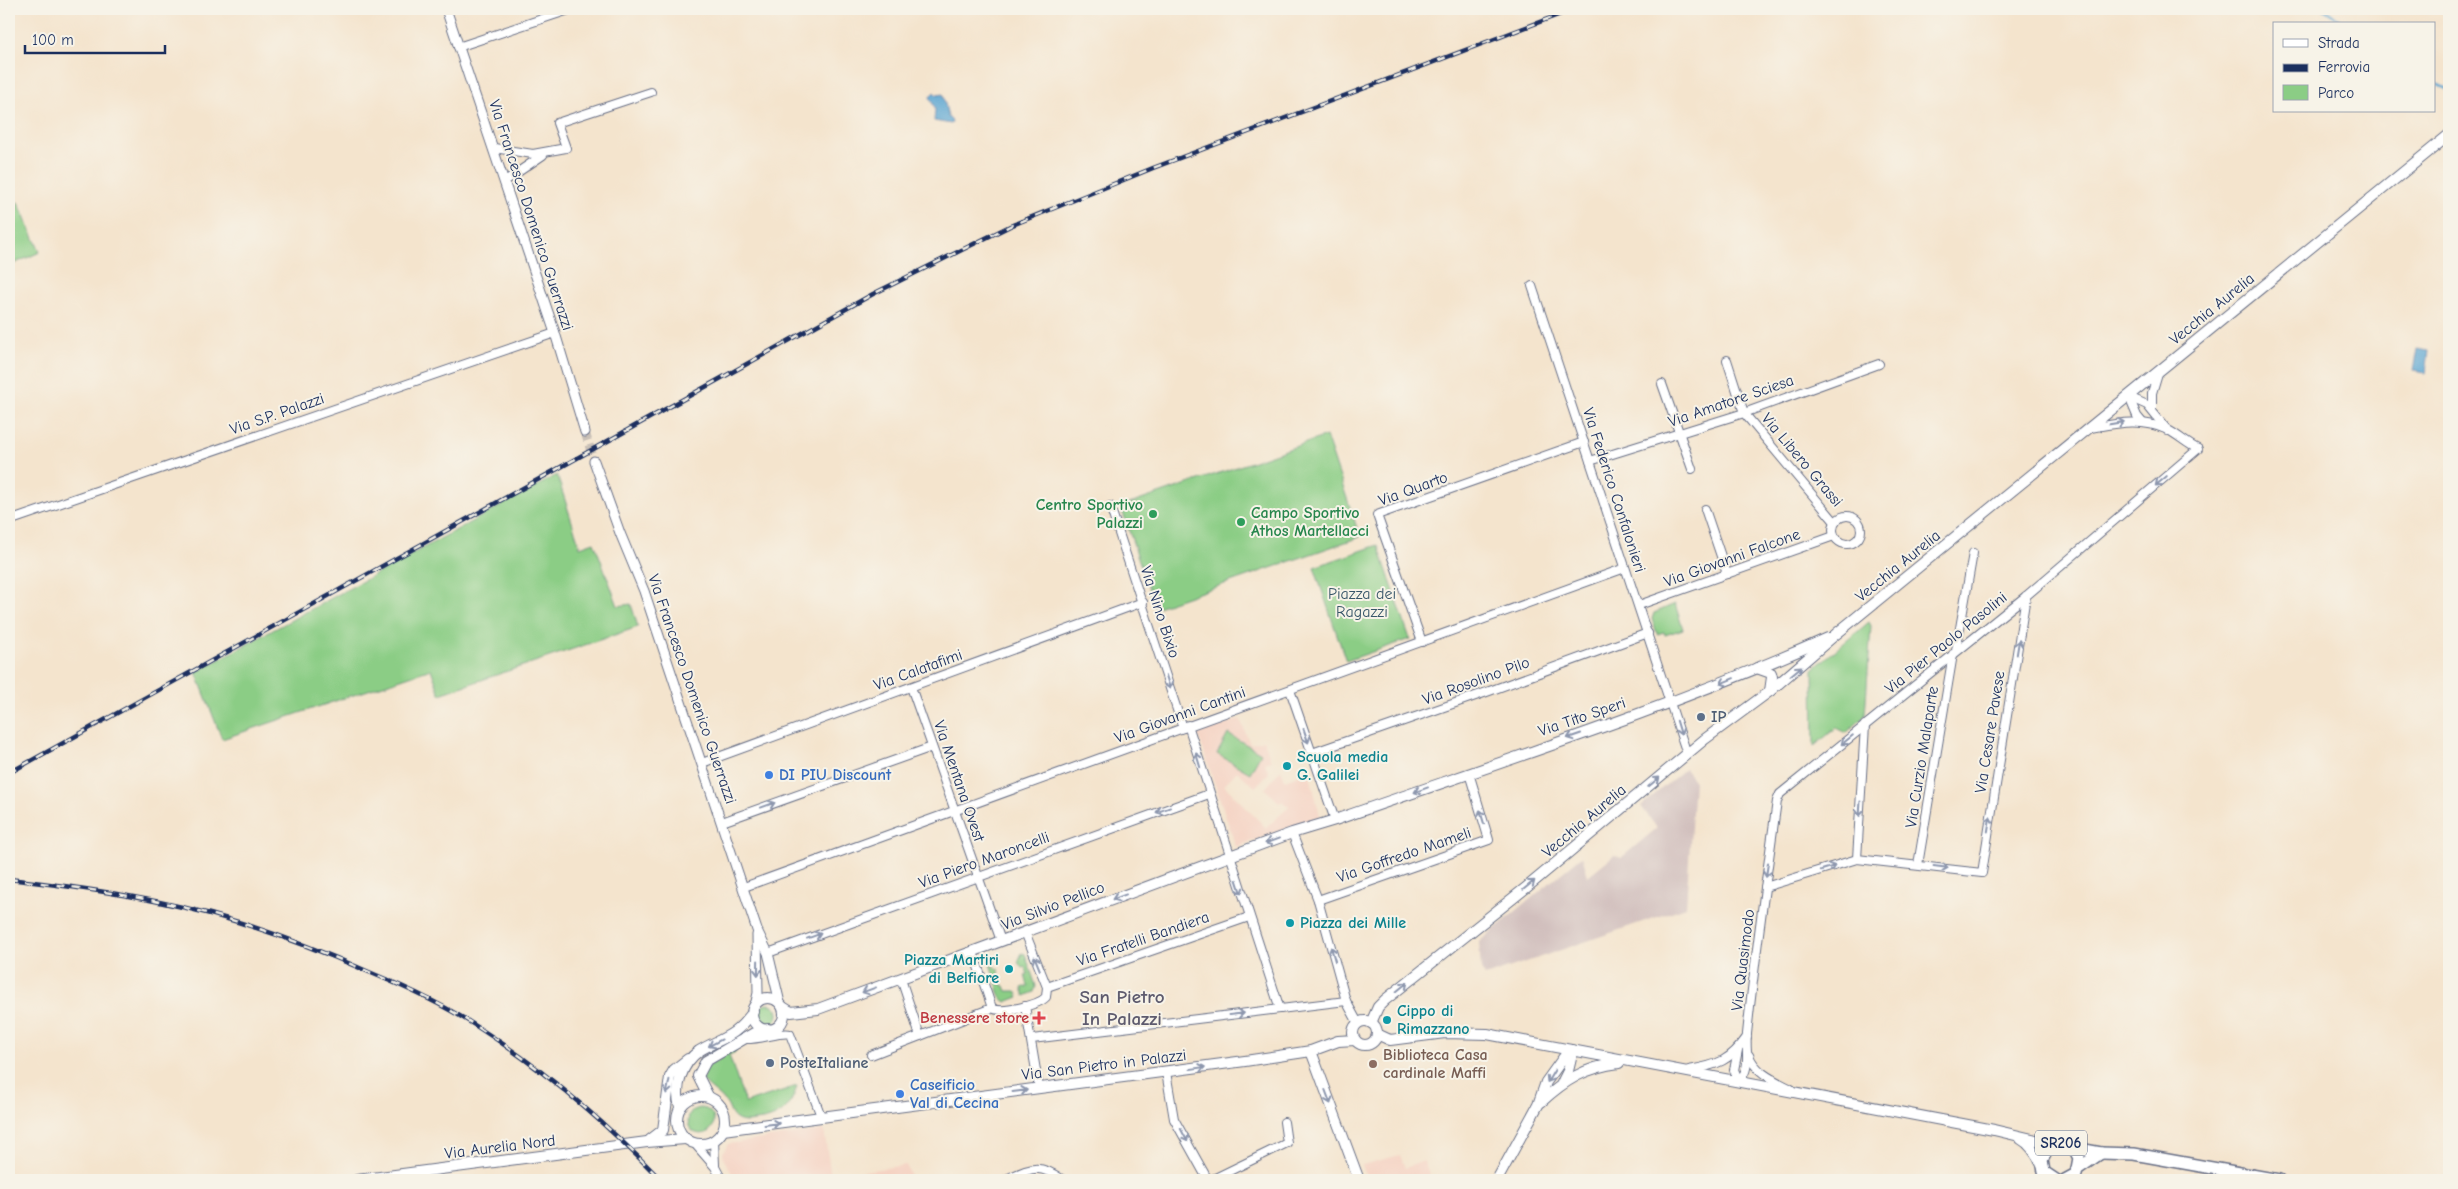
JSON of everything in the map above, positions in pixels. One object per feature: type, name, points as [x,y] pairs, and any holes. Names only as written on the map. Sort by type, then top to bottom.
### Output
[{"type":"main road","name":"Vecchia Aurelia","points":[[1372,1023],[1378,1007],[1385,1000],[1527,888],[1743,709],[1770,692],[1836,634],[2092,428],[2449,135]]},
{"type":"main road","name":"Via Tito Speri","points":[[1335,820],[1671,702],[1836,634]]},
{"type":"main road","points":[[1756,668],[1771,673],[1770,692]]},
{"type":"main road","name":"Via Silvio Pellico","points":[[781,1005],[791,1012],[818,1009],[1229,856],[1292,833],[1335,820]]},
{"type":"main road","points":[[647,1142],[663,1130],[666,1117],[668,1084],[674,1070],[698,1052],[733,1033],[766,998],[781,1005],[784,1018],[778,1026],[745,1039],[706,1061],[701,1066],[698,1076],[708,1096],[721,1106],[725,1122],[723,1130],[714,1141],[702,1145],[685,1139],[680,1134],[676,1121],[680,1107],[677,1092],[681,1075],[698,1052]]},
{"type":"main road","points":[[754,1009],[759,1026],[768,1029]]},
{"type":"main road","points":[[1365,1021],[1372,1023],[1376,1028],[1377,1034],[1374,1041],[1368,1044],[1360,1044],[1355,1040],[1353,1030],[1358,1023],[1365,1021]]},
{"type":"main road","points":[[1377,1034],[1390,1040],[1467,1032],[1798,1092],[2053,1144]]},
{"type":"main road","points":[[1355,1040],[1338,1041],[1311,1051],[1359,1180]]},
{"type":"main road","points":[[1561,1084],[1568,1071],[1571,1050]]},
{"type":"main road","points":[[1497,1180],[1538,1105],[1546,1082],[1571,1050]]},
{"type":"main road","name":"Via San Pietro in Palazzi","points":[[723,1130],[1166,1072],[1311,1051]]},
{"type":"main road","points":[[1538,1105],[1561,1084],[1600,1065],[1630,1061]]},
{"type":"main road","points":[[680,1107],[692,1097],[708,1096]]},
{"type":"main road","points":[[2013,1135],[2026,1142],[2042,1165]]},
{"type":"main road","name":"Via Aurelia Nord","points":[[357,1180],[647,1142],[685,1139]]},
{"type":"main road","name":"SR206","points":[[2052,1179],[2042,1165],[2044,1153],[2053,1144],[2064,1143],[2074,1148],[2101,1153],[2134,1154],[2279,1180]]},
{"type":"main road","name":"SR206","points":[[2072,1176],[2080,1158],[2074,1148]]},
{"type":"main road","name":"SR206","points":[[2072,1176],[2101,1153]]},
{"type":"street","name":"Via Francesco Domenico Guerrazzi","points":[[446,9],[555,333],[584,432]]},
{"type":"street","points":[[458,47],[572,9]]},
{"type":"street","points":[[494,148],[533,154],[544,154],[566,148],[557,123],[651,92]]},
{"type":"street","points":[[505,181],[544,154]]},
{"type":"street","name":"Via Federico Confalonieri","points":[[1532,286],[1687,754]]},
{"type":"street","name":"Via S.P. Palazzi","points":[[9,521],[555,333]]},
{"type":"street","name":"Via Libero Grassi","points":[[1727,360],[1744,413],[1835,522]]},
{"type":"street","name":"Via Amatore Sciesa","points":[[1590,461],[1744,413],[1879,364]]},
{"type":"street","points":[[2152,409],[2152,393],[2158,373]]},
{"type":"street","points":[[1662,384],[1692,470]]},
{"type":"street","points":[[2129,397],[2152,409],[2168,430]]},
{"type":"street","points":[[2129,397],[2134,411],[2142,422]]},
{"type":"street","points":[[2092,428],[2129,421],[2142,422],[2168,430]]},
{"type":"street","name":"Via Pier Paolo Pasolini","points":[[1765,887],[1778,798],[1865,725],[2026,596],[2198,449],[2168,430]]},
{"type":"street","name":"Via Quarto","points":[[1422,642],[1377,515],[1584,442]]},
{"type":"street","name":"Via Francesco Domenico Guerrazzi","points":[[594,461],[620,533],[644,591],[757,930],[768,952],[781,1005]]},
{"type":"street","name":"Via Nino Bixio","points":[[1110,506],[1229,856]]},
{"type":"street","points":[[1705,508],[1727,574]]},
{"type":"street","points":[[1842,516],[1852,516],[1859,522],[1861,531],[1858,539],[1850,544],[1841,542],[1834,536],[1835,522],[1842,516]]},
{"type":"street","name":"Via Giovanni Falcone","points":[[1639,605],[1834,536]]},
{"type":"street","name":"Via Curzio Malaparte","points":[[1918,865],[1973,553]]},
{"type":"street","name":"Via Giovanni Cantini","points":[[744,887],[1625,568]]},
{"type":"street","name":"Via Cesare Pavese","points":[[1918,865],[1982,873],[2026,596]]},
{"type":"street","name":"Via Calatafimi","points":[[702,763],[1144,602]]},
{"type":"street","name":"Via Rosolino Pilo","points":[[1312,753],[1648,633]]},
{"type":"street","name":"Via Mentana Ovest","points":[[911,687],[1002,941]]},
{"type":"street","points":[[1290,690],[1335,820]]},
{"type":"street","points":[[1857,859],[1865,725]]},
{"type":"street","points":[[722,822],[932,747]]},
{"type":"street","name":"Via Goffredo Mameli","points":[[1318,900],[1489,840],[1469,773]]},
{"type":"street","name":"Via Piero Maroncelli","points":[[768,952],[1209,794]]},
{"type":"street","points":[[1292,833],[1318,900],[1346,1001],[1358,1023]]},
{"type":"street","points":[[1229,856],[1280,1009]]},
{"type":"street","points":[[1765,887],[1857,859],[1918,865]]},
{"type":"street","name":"Via Quasimodo","points":[[1738,1050],[1734,1070],[1739,1082],[1746,1074],[1747,1037],[1765,887]]},
{"type":"street","name":"Via Fratelli Bandiera","points":[[1047,987],[1249,917]]},
{"type":"street","name":"Via Francesco Domenico Guerrazzi","points":[[754,1009],[758,993],[757,930]]},
{"type":"street","points":[[871,1055],[992,1008],[1000,1011],[1044,1000],[1047,987],[1025,932]]},
{"type":"street","points":[[973,952],[992,1008]]},
{"type":"street","points":[[901,978],[920,1036]]},
{"type":"street","points":[[1032,1039],[1346,1001]]},
{"type":"street","points":[[1025,1006],[1039,1088]]},
{"type":"street","points":[[745,1039],[760,1040],[783,1033],[790,1034],[822,1116]]},
{"type":"street","name":"Via Quasimodo","points":[[1682,1071],[1722,1062],[1738,1050],[1747,1037]]},
{"type":"street","points":[[1748,1052],[1752,1063],[1758,1070],[1798,1092]]},
{"type":"street","points":[[1166,1072],[1174,1120],[1210,1180],[1287,1142],[1284,1122]]},
{"type":"street","points":[[714,1141],[715,1167]]},
{"type":"street","points":[[695,1144],[715,1167],[722,1180]]},
{"type":"street","points":[[1004,1180],[1037,1167],[1044,1168],[1063,1180]]},
{"type":"shaded area","points":[[1240,719],[1250,744],[1264,740],[1271,761],[1265,763],[1269,773],[1255,787],[1237,771],[1224,785],[1266,828],[1289,807],[1282,801],[1280,803],[1265,789],[1281,769],[1285,780],[1309,771],[1320,816],[1236,847],[1198,734]]},
{"type":"shaded area","points":[[1685,769],[1694,780],[1686,907],[1485,976],[1481,969],[1479,942],[1582,856],[1588,876],[1614,855],[1621,858],[1657,828],[1641,806]]},
{"type":"shaded area","points":[[824,1130],[831,1176],[906,1165],[913,1180],[736,1180],[724,1160],[723,1153],[728,1144]]},
{"type":"shaded area","points":[[1400,1155],[1405,1168],[1424,1161],[1431,1180],[1368,1180],[1362,1165]]},
{"type":"green space","points":[[18,202],[40,252],[9,266],[9,205]]},
{"type":"green space","name":"Campo Sportivo Athos Martellacci","points":[[1326,436],[1360,537],[1155,608],[1121,507]]},
{"type":"green space","points":[[557,475],[580,547],[594,542],[618,606],[631,604],[638,627],[440,694],[431,669],[222,739],[196,672]]},
{"type":"green space","name":"Piazza dei Ragazzi","points":[[1378,545],[1410,639],[1346,661],[1314,567]]},
{"type":"green space","points":[[1675,604],[1683,629],[1665,635],[1664,632],[1657,634],[1652,619],[1654,613]]},
{"type":"green space","points":[[1869,622],[1871,626],[1865,716],[1846,733],[1836,728],[1814,746],[1813,669]]},
{"type":"green space","points":[[1228,734],[1261,753],[1250,773],[1217,754]]},
{"type":"green space","points":[[1022,953],[1025,954],[1036,986],[1034,992],[1025,996],[1022,988],[1028,986],[1025,975],[1028,974],[1025,967],[1022,968],[1018,962]]},
{"type":"green space","points":[[990,964],[998,969],[1000,975],[998,978],[1007,991],[1016,991],[1019,997],[1006,1002],[1001,998]]},
{"type":"green space","points":[[764,1004],[772,1004],[778,1010],[778,1018],[772,1024],[764,1024],[758,1018],[758,1010]]},
{"type":"green space","points":[[735,1049],[736,1052],[729,1055],[745,1103],[797,1086],[787,1107],[777,1115],[763,1120],[748,1122],[738,1120],[732,1116],[724,1100],[703,1081],[705,1068]]},
{"type":"green space","points":[[701,1108],[710,1112],[714,1121],[710,1130],[701,1134],[692,1130],[688,1121],[692,1112]]},
{"type":"water","points":[[934,92],[937,95],[943,94],[948,117],[952,121],[951,124],[934,121],[935,109],[930,97]]},
{"type":"water","points":[[2417,349],[2429,351],[2426,373],[2413,371]]},
{"type":"waterway","points":[[2324,9],[2343,22]]},
{"type":"waterway","points":[[2436,84],[2449,90]]},
{"type":"tunnel","points":[[585,432],[594,461]]},
{"type":"railway","points":[[9,773],[873,294],[1010,226],[1153,168],[1574,9]]},
{"type":"railway","points":[[9,879],[124,895],[210,914],[255,927],[304,945],[410,990],[463,1018],[526,1060],[596,1117],[661,1180]]},
{"type":"place","name":"Centro Sportivo Palazzi","points":[[1153,514]]},
{"type":"place","name":"Campo Sportivo Athos Martellacci","points":[[1241,522]]},
{"type":"place","name":"IP","points":[[1701,717]]},
{"type":"place","name":"Scuola media G. Galilei","points":[[1287,766]]},
{"type":"place","name":"DI PIU Discount","points":[[769,775]]},
{"type":"place","name":"Piazza dei Mille","points":[[1290,923]]},
{"type":"place","name":"Piazza Martiri di Belfiore","points":[[1009,969]]},
{"type":"place","name":"Benessere store","points":[[1039,1018]]},
{"type":"place","name":"Cippo di Rimazzano","points":[[1387,1020]]},
{"type":"place","name":"PosteItaliane","points":[[770,1063]]},
{"type":"place","name":"Biblioteca Casa cardinale Maffi","points":[[1373,1064]]},
{"type":"place","name":"Caseificio Val di Cecina","points":[[900,1094]]},
{"type":"district","name":"San Pietro In Palazzi","points":[[1122,1008]]}]
